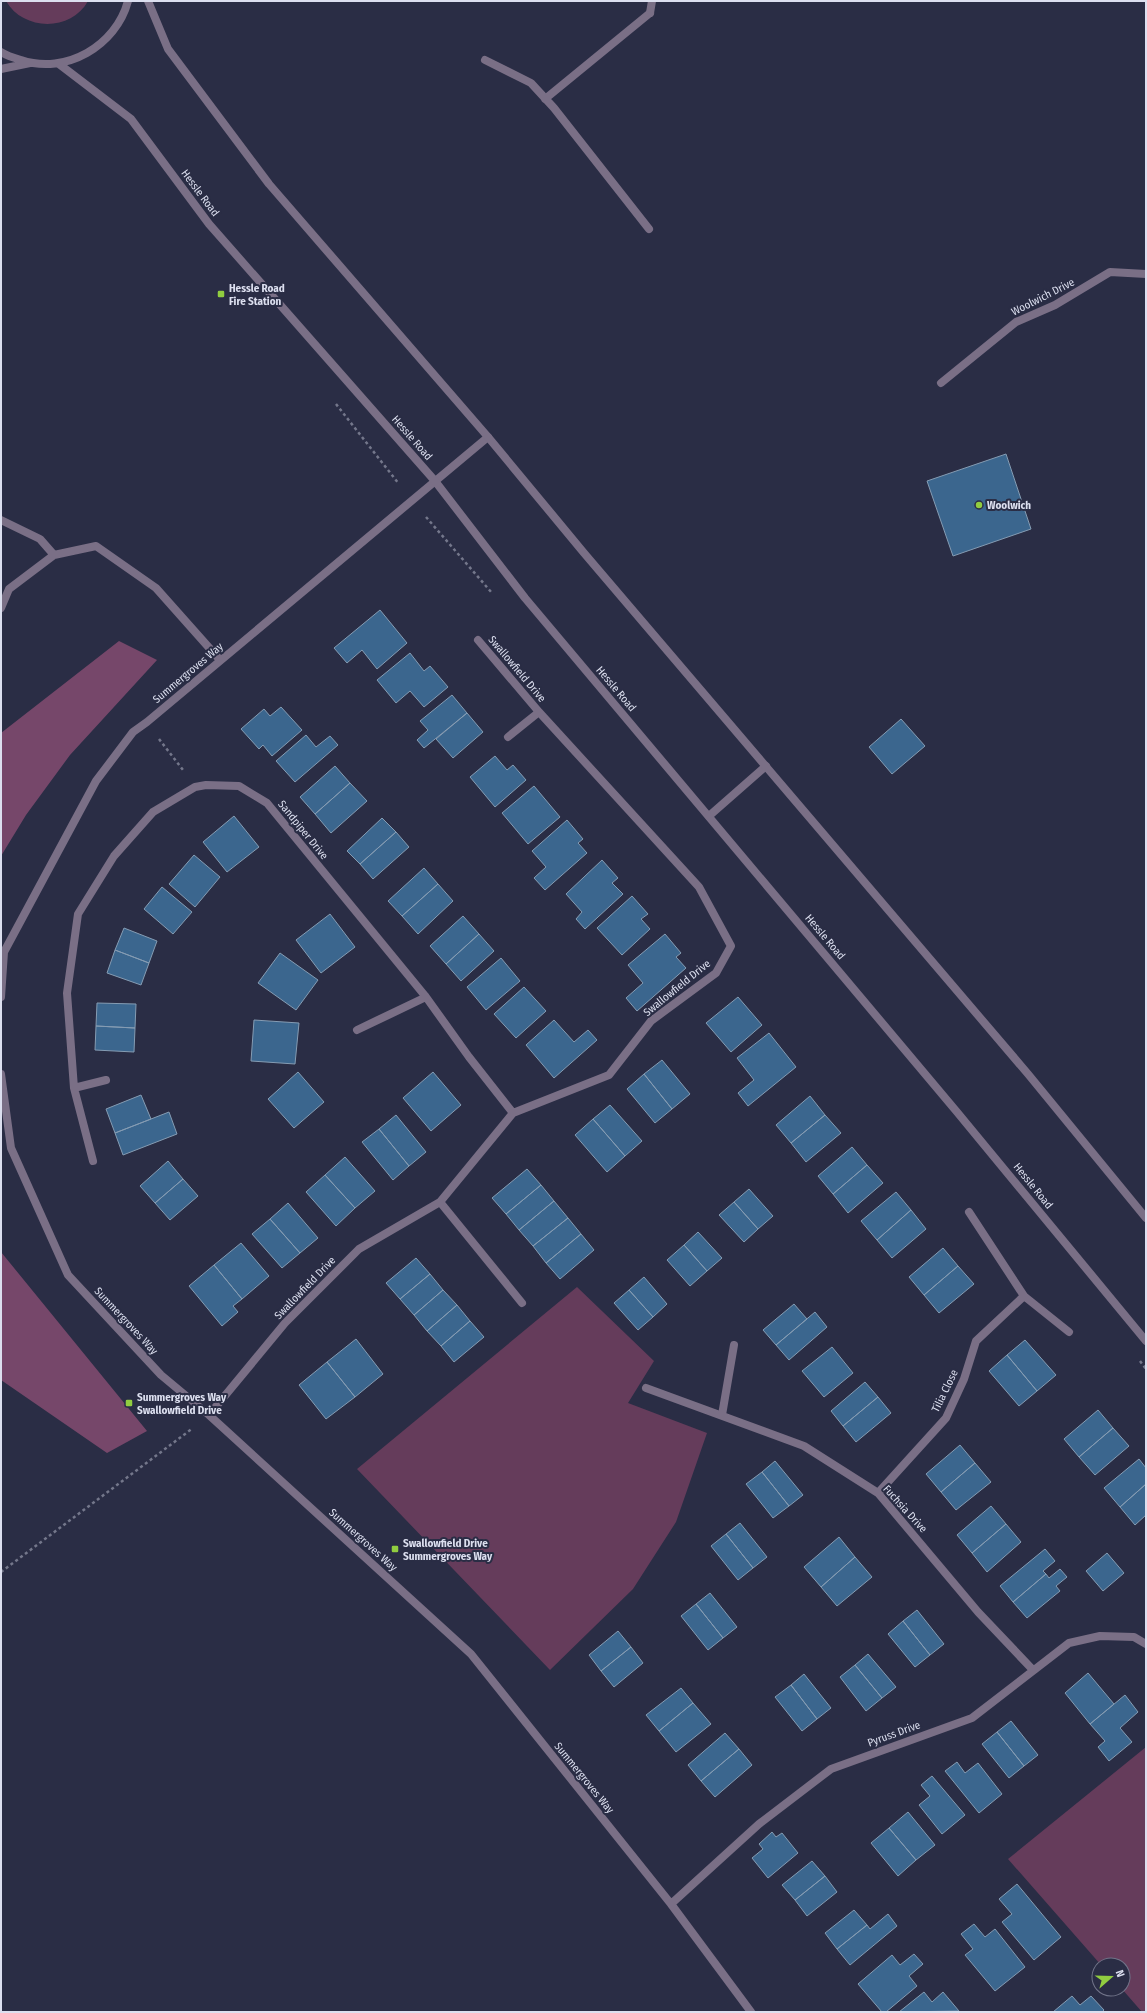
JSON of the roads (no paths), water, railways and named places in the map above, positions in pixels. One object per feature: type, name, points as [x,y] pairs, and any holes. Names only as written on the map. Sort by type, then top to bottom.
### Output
[{"type":"street","points":[[1,69],[31,63],[59,64],[87,54],[110,36],[125,13],[128,1]]},
{"type":"street","points":[[148,1],[168,49],[269,184],[488,437],[584,553],[1028,1074],[1146,1218]]},
{"type":"street","points":[[545,98],[650,13],[652,1]]},
{"type":"street","points":[[1,52],[31,63]]},
{"type":"street","points":[[485,60],[531,83],[545,98],[649,229]]},
{"type":"street","name":"Hessle Road","points":[[59,64],[131,119],[209,224],[435,480],[525,598],[962,1118],[1146,1341]]},
{"type":"street","name":"Woolwich Drive","points":[[941,383],[1016,322],[1055,305],[1110,272],[1146,274]]},
{"type":"street","name":"Summergroves Way","points":[[1,997],[4,952],[96,781],[133,732],[147,722],[488,437]]},
{"type":"street","points":[[1,520],[40,539],[54,555]]},
{"type":"street","points":[[1,608],[9,589],[54,555],[96,546],[156,588],[220,660]]},
{"type":"street","name":"Swallowfield Drive","points":[[209,1415],[285,1323],[359,1249],[440,1202],[513,1113],[609,1075],[651,1021],[716,973],[731,946],[699,887],[539,712],[478,640]]},
{"type":"street","name":"Swallowfield Drive","points":[[508,737],[539,712]]},
{"type":"street","points":[[709,816],[766,766]]},
{"type":"street","name":"Sandpiper Drive","points":[[93,1161],[74,1088],[67,993],[78,914],[114,856],[153,812],[195,786],[239,786],[267,803],[426,996],[469,1057],[513,1113]]},
{"type":"street","points":[[357,1030],[426,996]]},
{"type":"street","name":"Summergroves Way","points":[[1,1074],[11,1148],[68,1274],[161,1376],[209,1415],[471,1654],[671,1904],[751,2012]]},
{"type":"street","points":[[74,1088],[106,1080]]},
{"type":"street","points":[[440,1202],[522,1303]]},
{"type":"street","points":[[969,1212],[1024,1296],[1069,1332]]},
{"type":"street","name":"Tilia Close","points":[[878,1493],[946,1418],[964,1379],[976,1341],[1024,1296]]},
{"type":"street","points":[[722,1415],[734,1345]]},
{"type":"street","name":"Fuchsia Drive","points":[[646,1388],[804,1446],[878,1493],[978,1612],[1033,1670]]},
{"type":"street","name":"Pyruss Drive","points":[[671,1904],[759,1824],[831,1769],[972,1718],[1069,1644],[1094,1638],[1134,1637],[1146,1644]]},
{"type":"place","name":"Hessle Road Fire Station","points":[[221,294]]},
{"type":"place","name":"Woolwich","points":[[979,505]]},
{"type":"place","name":"Summergroves Way Swallowfield Drive","points":[[129,1403]]},
{"type":"place","name":"Swallowfield Drive Summergroves Way","points":[[395,1549]]}]
